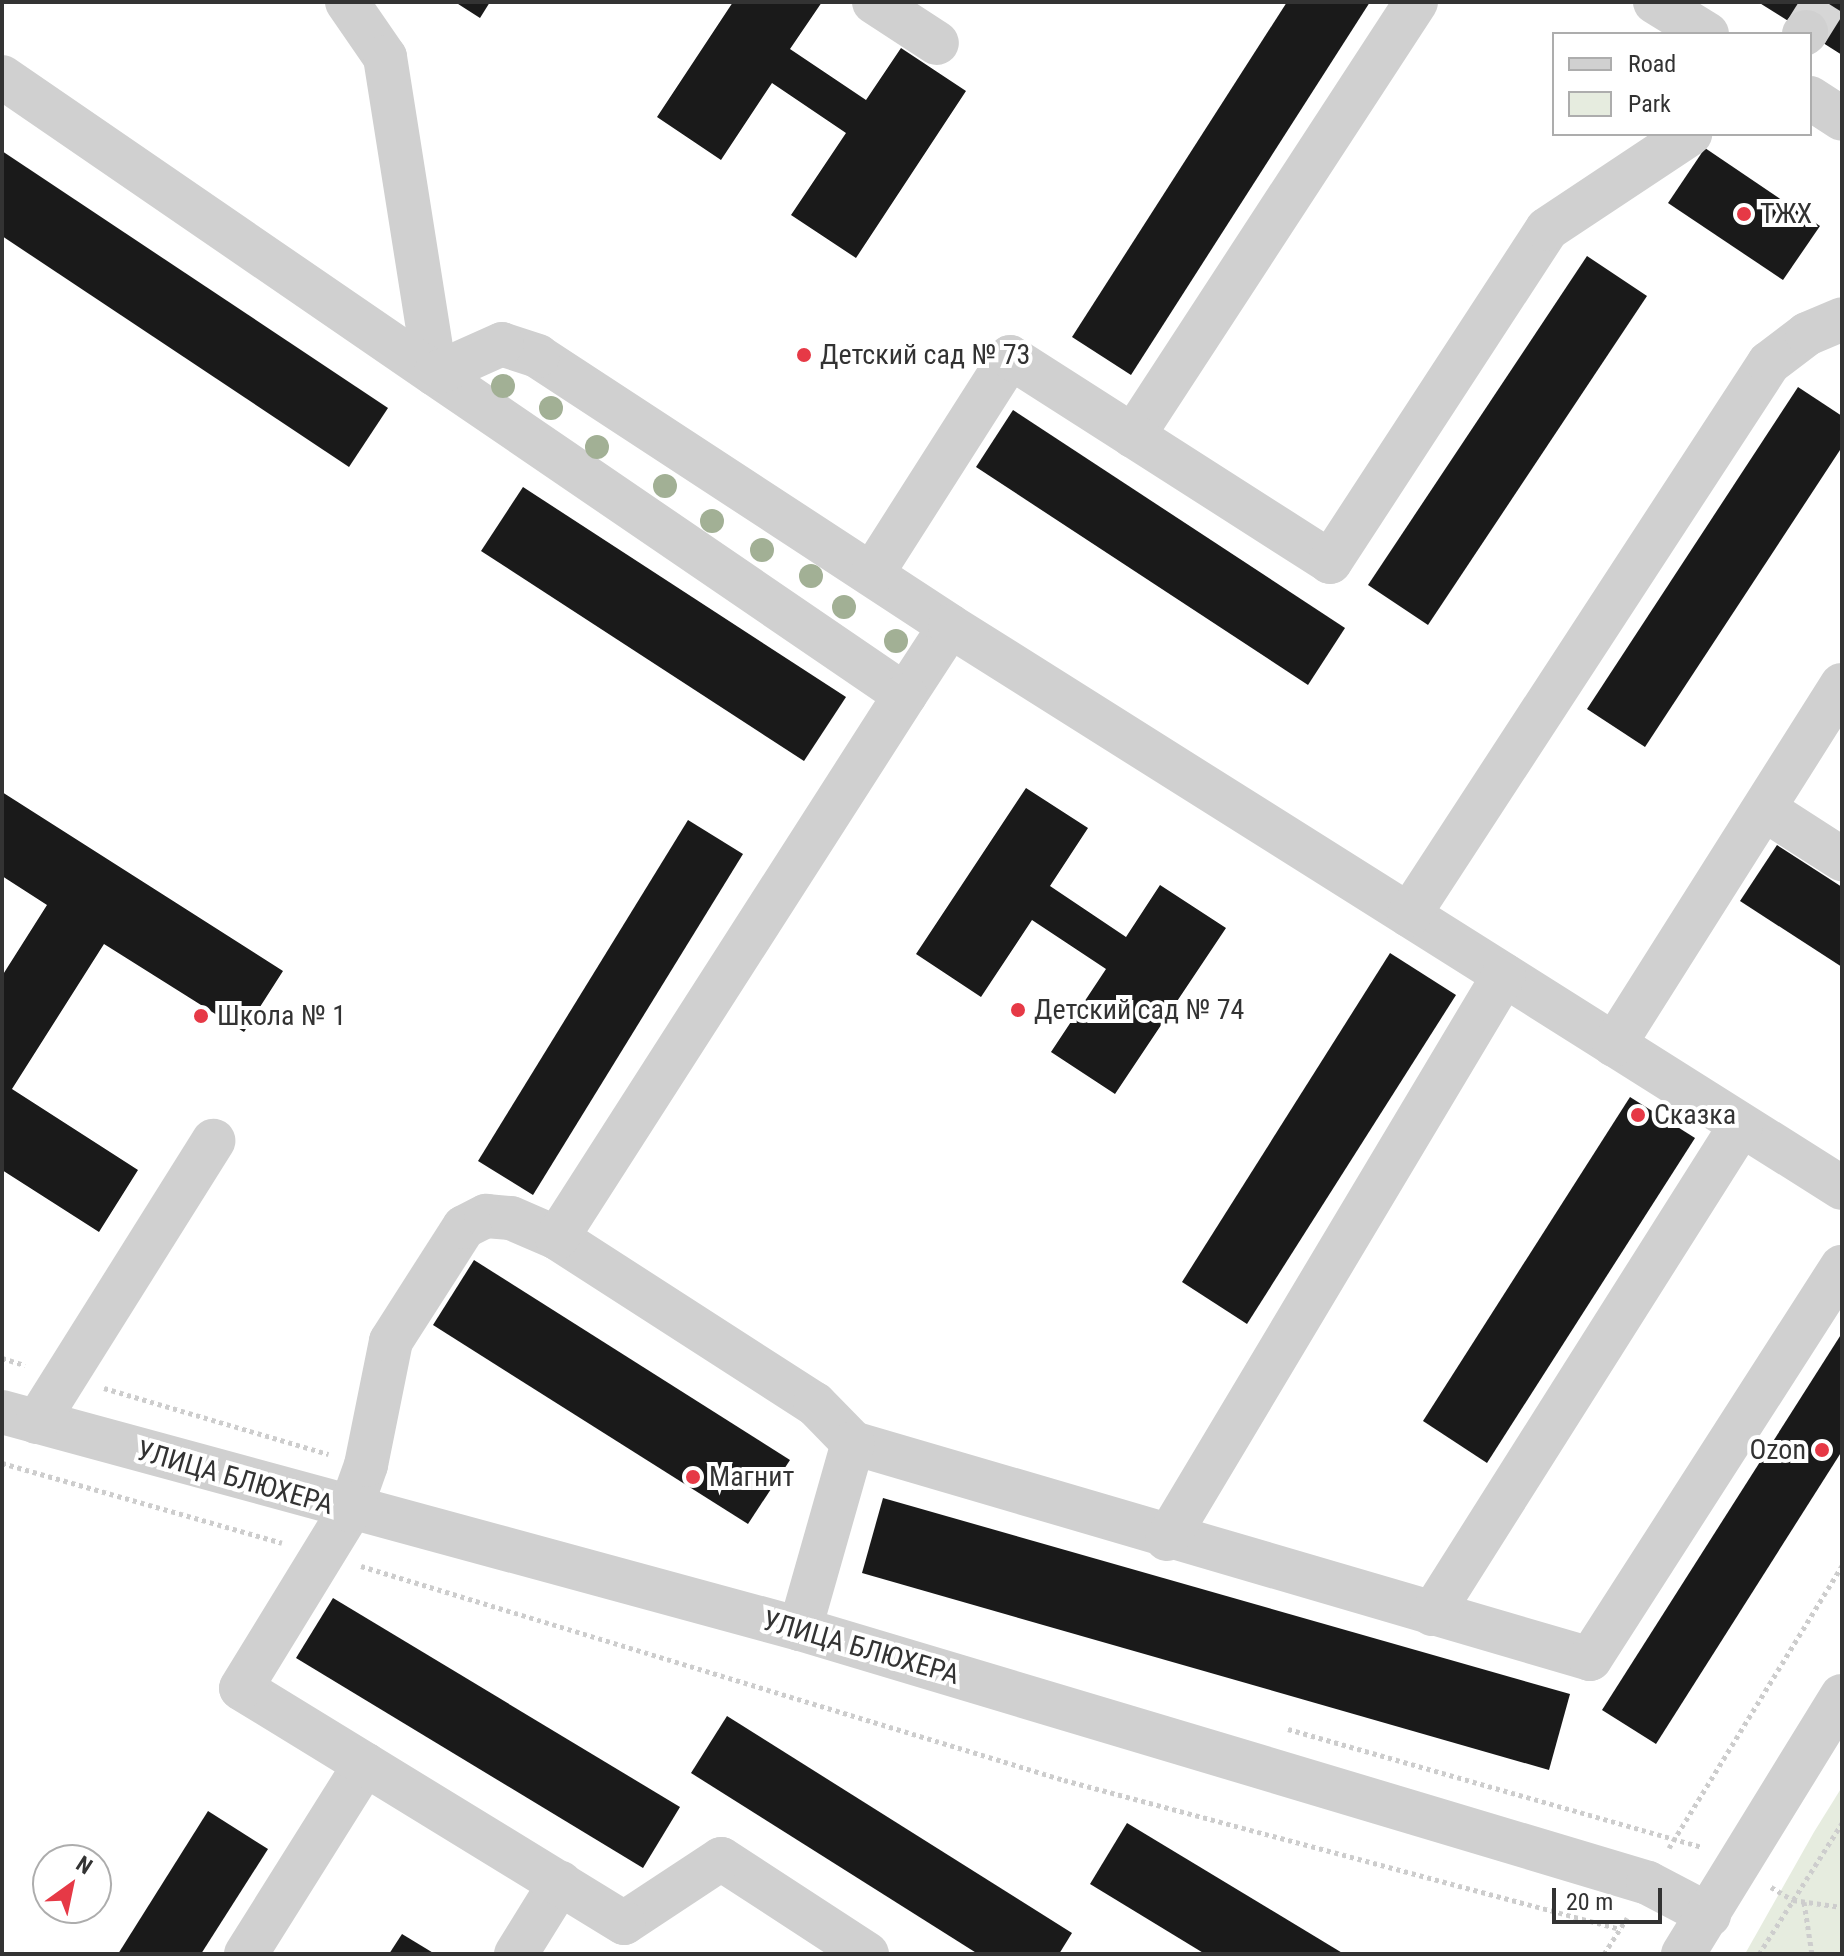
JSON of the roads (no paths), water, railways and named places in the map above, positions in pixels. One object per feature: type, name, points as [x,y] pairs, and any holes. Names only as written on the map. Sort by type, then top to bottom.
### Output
[{"type":"street","points":[[347,2],[385,57],[435,374]]},
{"type":"street","points":[[874,2],[937,43]]},
{"type":"street","points":[[1133,436],[1416,2]]},
{"type":"street","points":[[1655,2],[1704,32]]},
{"type":"street","points":[[2,77],[905,695]]},
{"type":"street","points":[[1812,99],[1842,119]]},
{"type":"street","points":[[872,574],[1010,357],[1330,562],[1547,229],[1687,136]]},
{"type":"street","points":[[1409,915],[1769,363],[1807,334],[1842,319]]},
{"type":"street","points":[[435,374],[502,344],[521,348],[950,626],[1842,1188]]},
{"type":"street","points":[[557,1238],[950,626]]},
{"type":"street","points":[[1614,1045],[1842,685]]},
{"type":"street","points":[[1764,809],[1842,859]]},
{"type":"street","points":[[1167,1539],[1504,975]]},
{"type":"street","points":[[1432,1614],[1741,1125]]},
{"type":"street","points":[[19,1417],[213,1141]]},
{"type":"street","points":[[867,1954],[820,1941],[721,1859],[624,1923],[241,1688],[350,1510],[366,1465],[391,1341],[464,1227],[486,1216],[511,1218],[557,1238],[815,1404],[853,1443],[1167,1539],[1590,1659],[1842,1267]]},
{"type":"street","name":"УЛИЦА БЛЮХЕРА","points":[[19,1417],[350,1510],[800,1629],[1648,1883],[1709,1915]]},
{"type":"street","points":[[800,1629],[853,1443]]},
{"type":"street","points":[[1683,1954],[1842,1696]]},
{"type":"street","points":[[246,1954],[365,1764]]},
{"type":"street","points":[[516,1954],[560,1883]]},
{"type":"tunnel","points":[[1806,32],[1825,2]]},
{"type":"place","name":"ТЖХ","points":[[1744,214]]},
{"type":"place","name":"Детский сад № 73","points":[[804,355]]},
{"type":"place","name":"Детский сад № 74","points":[[1018,1010]]},
{"type":"place","name":"Школа № 1","points":[[201,1016]]},
{"type":"place","name":"Сказка","points":[[1638,1115]]},
{"type":"place","name":"Ozon","points":[[1822,1450]]},
{"type":"place","name":"Магнит","points":[[693,1477]]}]
